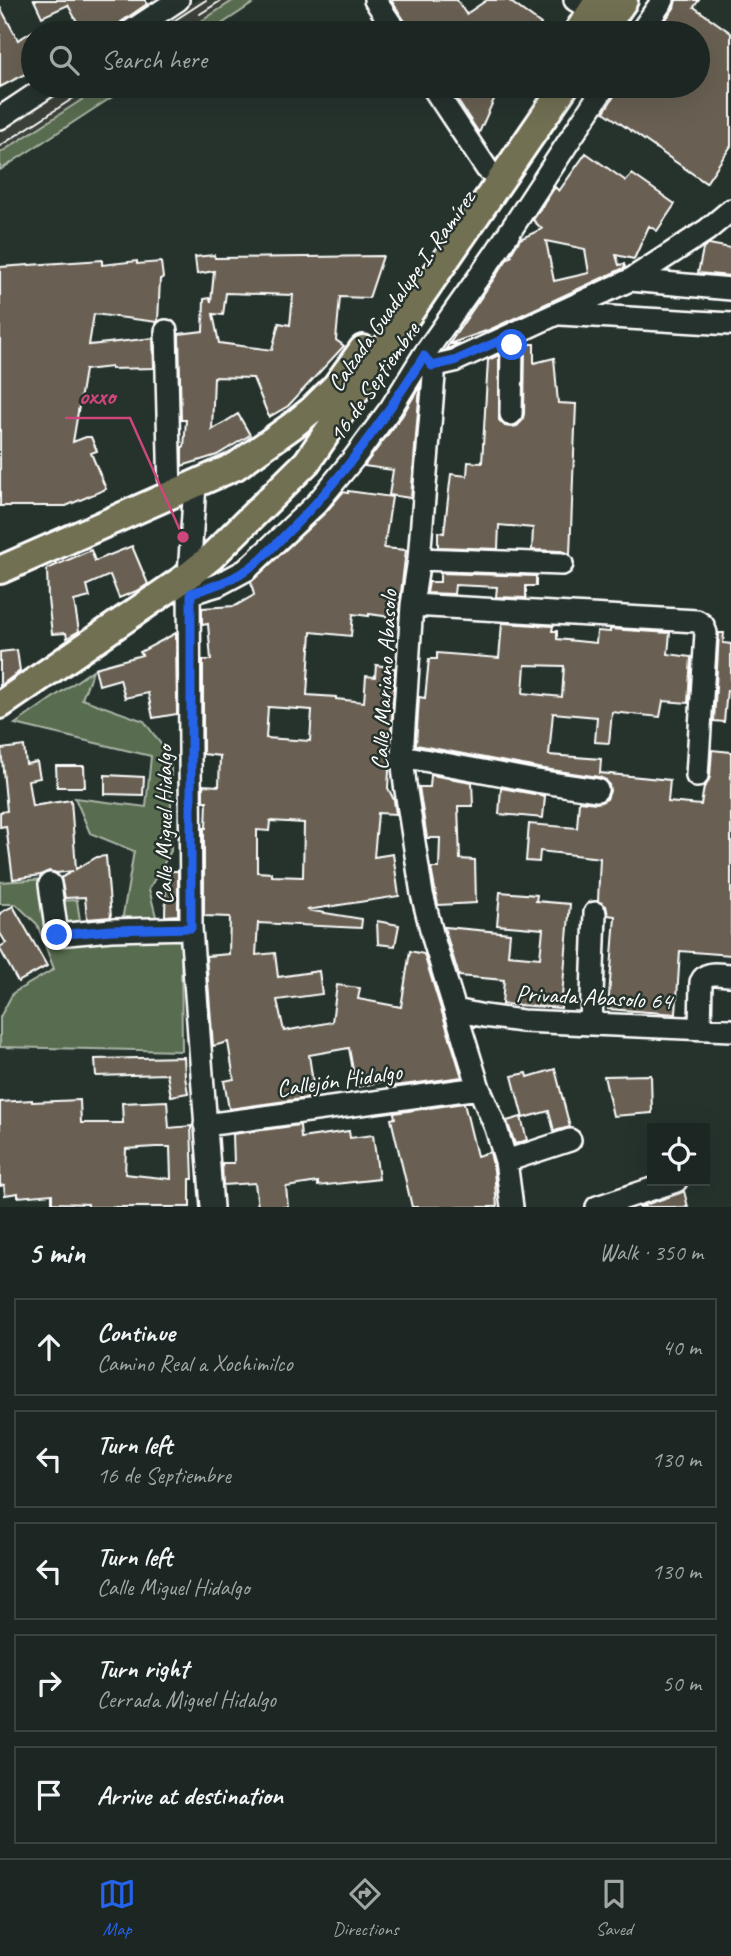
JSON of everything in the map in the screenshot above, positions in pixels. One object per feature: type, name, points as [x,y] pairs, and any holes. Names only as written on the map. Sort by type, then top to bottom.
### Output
[{"type":"main road","points":[[592,11],[624,0]]},
{"type":"main road","name":"Calzada Guadalupe I. Ramírez","points":[[0,570],[236,466],[313,409],[335,386],[379,327],[534,98]]},
{"type":"main road","name":"Calzada Guadalupe I. Ramírez","points":[[0,705],[190,584],[211,558],[307,462],[557,98]]},
{"type":"street","points":[[146,21],[178,0]]},
{"type":"street","points":[[375,0],[389,21]]},
{"type":"street","points":[[648,21],[663,0]]},
{"type":"street","points":[[0,118],[30,98]]},
{"type":"street","points":[[440,98],[487,169]]},
{"type":"street","name":"16 de Septiembre","points":[[190,584],[218,585],[246,570],[317,503],[428,361],[597,98]]},
{"type":"street","points":[[428,361],[454,361],[630,280],[707,230],[731,209]]},
{"type":"street","points":[[630,280],[731,289]]},
{"type":"street","points":[[558,313],[731,324]]},
{"type":"street","points":[[166,331],[170,496]]},
{"type":"street","points":[[510,336],[511,414]]},
{"type":"street","name":"Calle Mariano Abasolo","points":[[428,361],[434,376],[419,559],[412,605],[402,756],[422,894],[479,1088],[506,1161],[512,1207]]},
{"type":"street","name":"Calle Miguel Hidalgo","points":[[195,484],[190,584],[191,928],[212,1207]]},
{"type":"street","points":[[419,559],[562,564]]},
{"type":"street","points":[[412,605],[697,621],[704,625],[706,633],[697,776]]},
{"type":"street","points":[[402,756],[597,790]]},
{"type":"street","points":[[50,884],[57,935],[111,930],[191,928]]},
{"type":"street","points":[[591,1023],[595,913]]},
{"type":"street","points":[[700,1028],[703,977],[708,974],[731,975]]},
{"type":"street","name":"Privada Abasolo 64","points":[[455,1010],[522,1021],[731,1030]]},
{"type":"street","name":"Callejón Hidalgo","points":[[205,1125],[479,1088]]},
{"type":"street","points":[[506,1161],[570,1140]]},
{"type":"street","points":[[597,1207],[661,1186]]},
{"type":"shaded area","points":[[198,0],[234,0],[202,21],[166,21]]},
{"type":"shaded area","points":[[48,98],[85,98],[0,153],[0,129]]},
{"type":"green space","points":[[234,0],[258,0],[226,21],[202,21]]},
{"type":"green space","points":[[85,98],[111,98],[0,170],[0,153]]},
{"type":"green space","points":[[93,670],[82,699],[144,721],[171,758],[171,851],[149,889],[159,928],[181,939],[182,1051],[0,1047],[0,1017],[13,993],[54,969],[37,924],[16,904],[0,904],[0,882],[46,879],[56,901],[77,900],[83,941],[121,927],[134,851],[90,833],[75,798],[146,807],[151,756],[15,724]]},
{"type":"building","points":[[34,0],[145,0],[147,4],[122,21],[77,21],[68,5],[42,17]]},
{"type":"building","points":[[391,0],[457,0],[466,14],[487,0],[508,0],[537,21],[405,21]]},
{"type":"building","points":[[676,0],[699,0],[694,7],[731,33],[731,146],[706,183],[604,112],[613,98],[710,98],[710,21],[665,21]]},
{"type":"building","points":[[0,7],[18,40],[21,38],[21,76],[0,87]]},
{"type":"building","points":[[456,98],[495,98],[479,133]]},
{"type":"building","points":[[586,153],[626,181],[632,174],[675,204],[657,231],[649,226],[634,259],[616,255],[619,265],[624,264],[624,268],[489,330],[449,344],[512,256],[520,239],[542,229],[533,220],[555,187],[559,191]],"holes":[[[546,241],[585,249],[589,273],[554,281]]]},
{"type":"building","points":[[709,244],[731,248],[731,276],[698,273],[703,249]]},
{"type":"building","points":[[383,256],[369,298],[340,297],[336,340],[344,346],[288,406],[269,417],[253,378],[214,377],[212,430],[238,414],[250,435],[217,455],[182,466],[186,420],[181,420],[179,334],[203,331],[204,299],[210,298],[211,302],[214,271],[197,274],[195,257]],"holes":[[[226,293],[293,295],[290,325],[279,323],[272,350],[219,343],[213,314],[223,315]]]},
{"type":"building","points":[[102,260],[102,265],[137,261],[137,264],[161,262],[163,278],[160,279],[157,322],[94,314],[89,345],[153,338],[154,368],[111,367],[85,370],[73,442],[91,437],[97,451],[91,453],[106,489],[66,506],[0,506],[0,267]]},
{"type":"building","points":[[525,344],[534,344],[534,363],[554,358],[558,403],[576,404],[570,554],[562,551],[532,550],[533,528],[499,525],[498,549],[438,547],[438,532],[444,533],[451,474],[467,476],[468,462],[482,463],[488,360],[499,355],[499,420],[505,426],[517,426],[524,414]]},
{"type":"building","points":[[420,386],[411,498],[389,495],[393,470],[364,466],[402,416]]},
{"type":"building","points":[[343,492],[392,497],[384,548],[406,550],[398,618],[353,614],[351,636],[311,632],[307,695],[364,702],[366,676],[375,677],[376,665],[395,668],[388,788],[394,800],[396,814],[378,813],[374,857],[393,854],[399,896],[307,910],[362,919],[361,928],[258,923],[256,955],[275,953],[278,977],[319,971],[322,994],[277,1000],[284,1031],[332,1022],[337,985],[360,988],[358,999],[401,1007],[410,951],[424,954],[462,1077],[388,1087],[386,1081],[356,1087],[349,1048],[309,1055],[315,1097],[229,1109],[224,1081],[234,1079],[228,1042],[213,1046],[206,956],[229,954],[230,917],[204,916],[204,828],[207,801],[203,801],[203,785],[219,786],[220,756],[203,754],[203,660],[211,660],[208,624],[202,625],[202,608],[235,606],[254,595],[251,582],[326,512]],"holes":[[[268,707],[312,710],[310,741],[266,738]],[[270,821],[304,823],[303,877],[272,876],[272,873],[257,872],[257,830],[269,831]]]},
{"type":"building","points":[[132,546],[148,584],[119,598],[110,575],[87,585],[90,597],[74,601],[79,631],[67,638],[66,633],[52,634],[47,569],[91,550],[95,561]]},
{"type":"building","points":[[440,573],[536,576],[536,586],[526,586],[526,598],[496,597],[497,587],[455,585],[454,594],[427,593],[429,582],[440,582]]},
{"type":"building","points":[[502,623],[553,626],[552,631],[557,631],[557,639],[596,643],[597,631],[610,632],[610,629],[670,633],[668,654],[691,657],[688,703],[663,701],[660,717],[612,712],[609,743],[595,742],[597,717],[553,713],[549,755],[601,759],[600,773],[670,780],[668,802],[701,805],[704,787],[710,777],[712,750],[731,752],[731,955],[680,951],[676,1014],[608,1009],[615,916],[608,915],[606,906],[598,901],[600,858],[540,851],[539,862],[526,861],[529,824],[577,828],[579,801],[596,803],[607,799],[610,791],[606,780],[416,745],[419,697],[425,698],[429,659],[437,659],[437,653],[499,658]],"holes":[[[525,665],[564,666],[562,697],[523,693]]]},
{"type":"building","points":[[176,633],[177,714],[153,718],[148,693],[125,698],[120,679],[99,685],[95,668],[142,655],[140,652]]},
{"type":"building","points":[[719,633],[724,633],[723,643],[731,644],[731,690],[727,690],[724,722],[714,721]]},
{"type":"building","points":[[17,650],[20,671],[0,686],[0,652]]},
{"type":"building","points":[[24,746],[26,764],[37,762],[40,778],[28,780],[32,806],[71,800],[76,869],[97,857],[106,856],[111,917],[87,919],[85,897],[65,898],[61,878],[73,871],[49,871],[41,875],[13,879],[6,826],[0,827],[0,812],[7,811],[1,749]]},
{"type":"building","points":[[56,766],[84,766],[85,787],[57,787]]},
{"type":"building","points":[[105,775],[144,777],[143,795],[105,794]]},
{"type":"building","points":[[431,775],[472,782],[473,806],[458,806],[460,859],[475,860],[476,903],[438,905],[431,868],[439,868],[440,838],[427,838],[419,787],[430,787]]},
{"type":"building","points":[[501,788],[545,796],[543,818],[499,814]]},
{"type":"building","points":[[166,871],[178,871],[178,915],[165,916]]},
{"type":"building","points":[[500,892],[537,895],[536,901],[570,904],[561,1008],[502,1004],[504,980],[459,976],[444,927],[510,933],[508,955],[540,958],[543,929],[497,925]]},
{"type":"building","points":[[13,906],[47,966],[18,982],[0,949],[6,943],[0,933],[0,913]]},
{"type":"building","points":[[377,921],[399,925],[395,946],[378,944]]},
{"type":"building","points":[[184,1057],[188,1093],[171,1096],[167,1074],[96,1076],[95,1059]]},
{"type":"building","points":[[555,1069],[570,1127],[554,1131],[549,1111],[523,1118],[512,1076],[527,1073],[528,1077]]},
{"type":"building","points":[[651,1075],[652,1113],[613,1116],[604,1076]]},
{"type":"building","points":[[80,1100],[81,1123],[123,1123],[122,1103],[167,1101],[169,1128],[191,1126],[193,1179],[190,1179],[190,1207],[88,1207],[88,1204],[52,1203],[52,1194],[18,1197],[18,1193],[5,1195],[4,1185],[0,1186],[0,1102]],"holes":[[[170,1147],[171,1179],[125,1174],[126,1149]]]},
{"type":"building","points":[[464,1103],[477,1156],[490,1152],[497,1207],[412,1207],[391,1119],[395,1118],[394,1113]]},
{"type":"building","points":[[521,1117],[527,1140],[515,1144],[507,1121]]},
{"type":"building","points":[[300,1125],[301,1138],[349,1131],[350,1138],[373,1135],[379,1179],[318,1186],[318,1182],[286,1187],[288,1207],[258,1207],[255,1183],[223,1185],[222,1163],[234,1163],[233,1134]]},
{"type":"building","points":[[684,1191],[688,1207],[639,1207],[680,1193]]},
{"type":"tram line","points":[[174,21],[206,0]]},
{"type":"tram line","points":[[200,14],[222,0]]},
{"type":"tram line","points":[[0,146],[74,98]]},
{"type":"place","name":"oxxo","points":[[183,537]]},
{"type":"route","points":[[57,935],[111,930],[191,928],[191,593],[218,585],[246,570],[317,503],[391,408],[424,356],[432,366],[454,361],[510,336],[512,345]]}]
